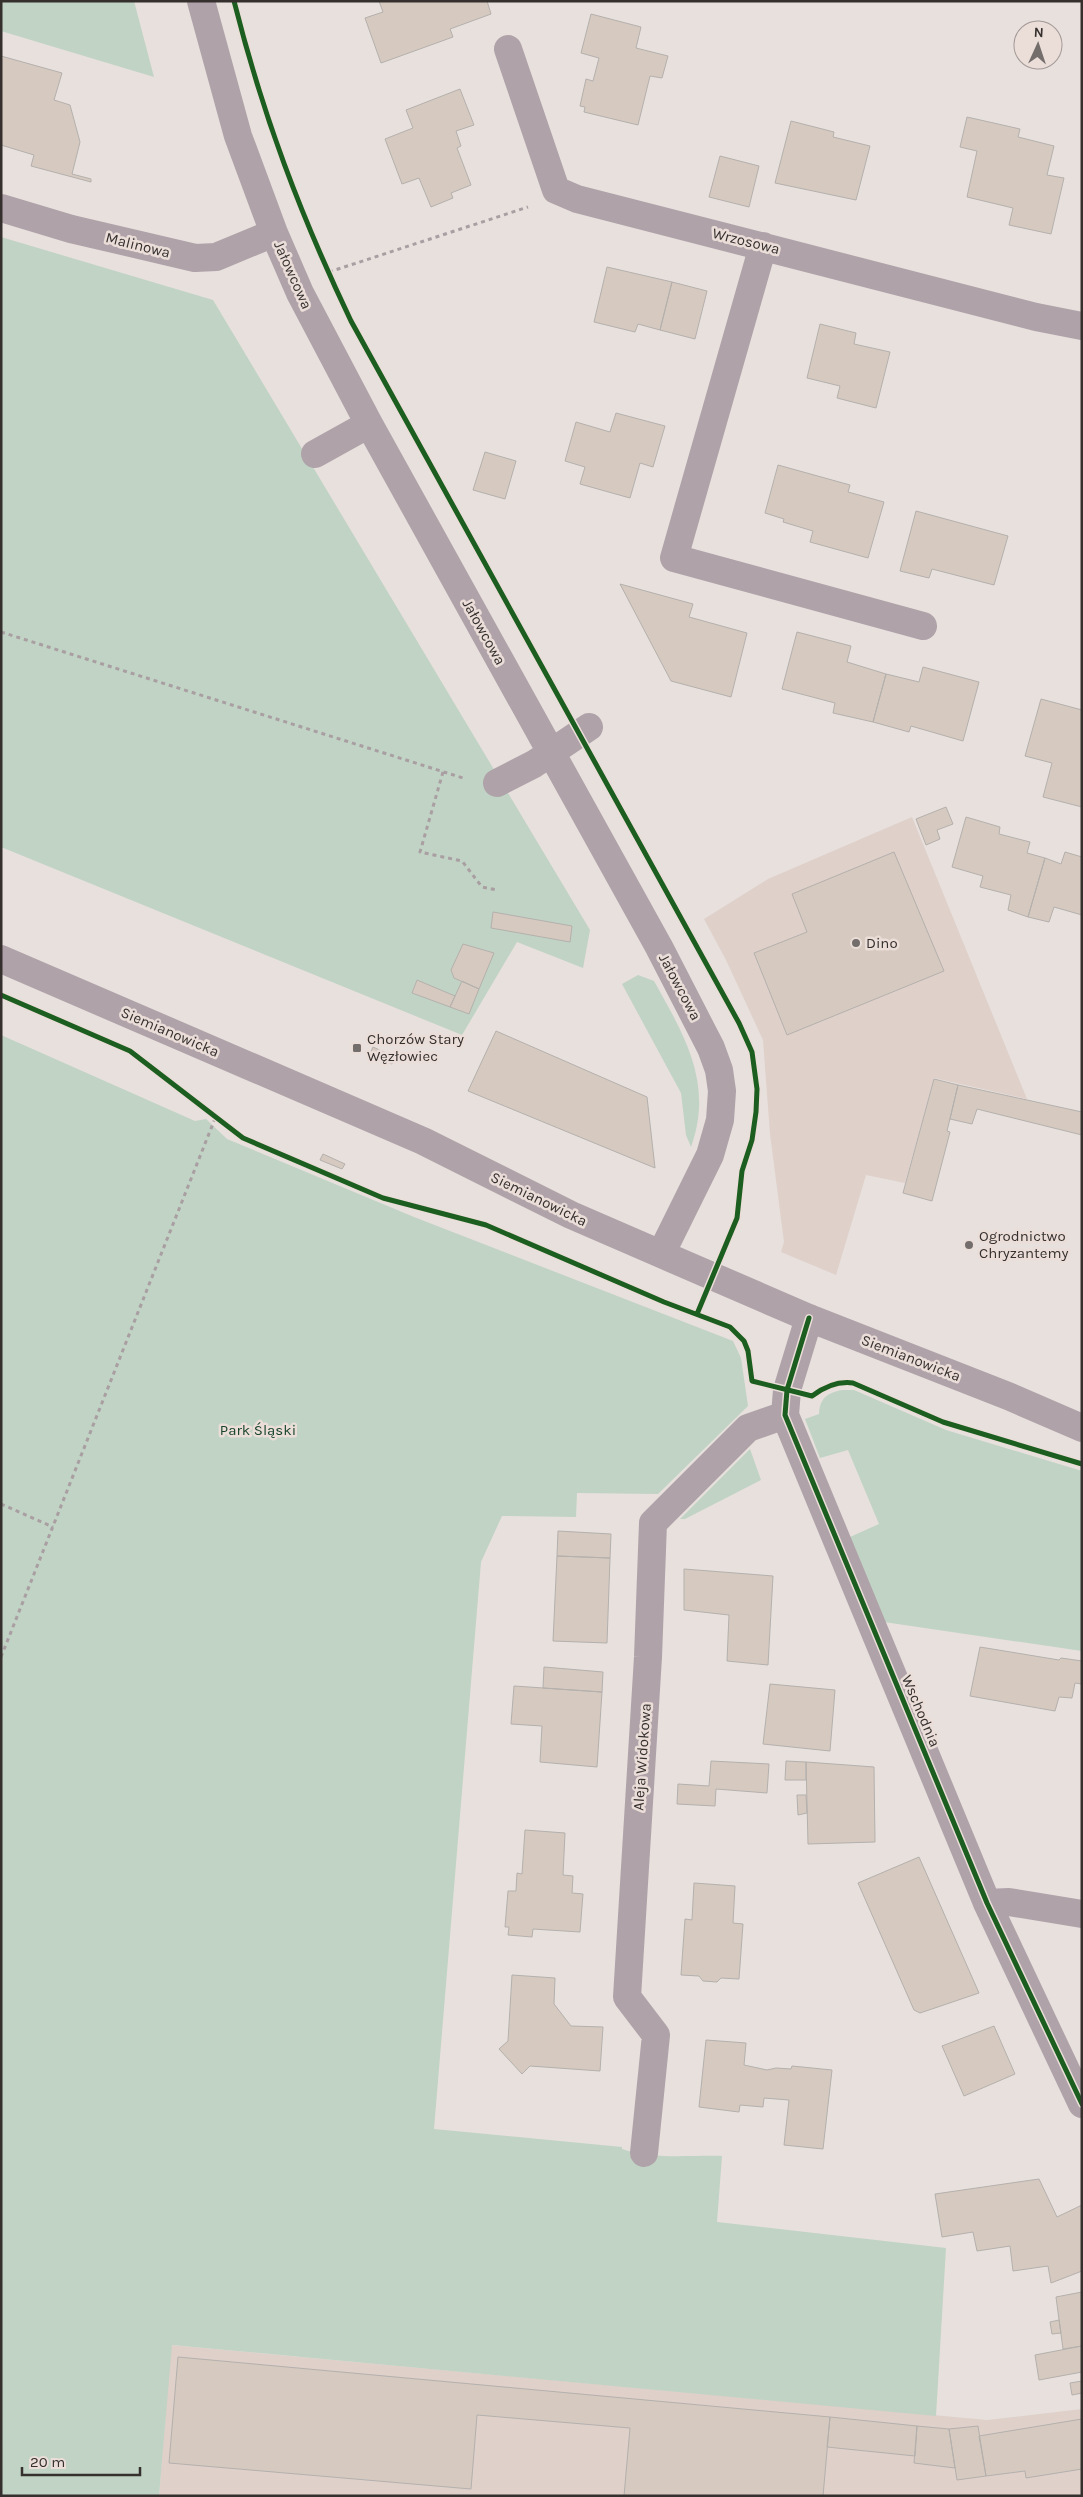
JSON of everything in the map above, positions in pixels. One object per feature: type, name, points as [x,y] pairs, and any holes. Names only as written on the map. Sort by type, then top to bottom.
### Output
[{"type":"street","name":"Jałowcowa","points":[[200,1],[238,136],[274,233],[300,293],[369,424],[705,1032],[719,1070],[722,1105],[720,1120],[710,1155],[661,1254]]},
{"type":"street","points":[[508,49],[556,190]]},
{"type":"street","name":"Wrzosowa","points":[[556,190],[577,199],[1036,316],[1082,326]]},
{"type":"street","name":"Malinowa","points":[[1,208],[71,229],[195,258],[216,256],[274,233]]},
{"type":"street","points":[[764,246],[674,558],[924,626]]},
{"type":"street","points":[[315,454],[369,424]]},
{"type":"street","points":[[484,782],[534,764],[589,728]]},
{"type":"street","name":"Siemianowicka","points":[[1,959],[423,1141],[572,1215],[661,1254],[809,1318],[1008,1396],[1082,1428]]},
{"type":"street","name":"Wschodnia","points":[[809,1318],[787,1390],[785,1415],[987,1903],[1082,2104]]},
{"type":"street","name":"Aleja Widokowa","points":[[644,2153],[656,2036],[627,1996],[647,1667],[653,1524],[748,1428],[785,1415]]},
{"type":"street","points":[[987,1903],[1009,1902],[1082,1914]]},
{"type":"path","points":[[328,272],[540,203],[556,190]]},
{"type":"path","points":[[1,632],[443,772],[484,782]]},
{"type":"path","points":[[443,772],[420,852],[462,861],[482,887],[497,890]]},
{"type":"path","points":[[1,1657],[216,1116]]},
{"type":"path","points":[[1,1504],[53,1527]]},
{"type":"shaded area","points":[[912,817],[1027,1099],[934,1078],[905,1183],[866,1175],[836,1275],[781,1252],[784,1242],[770,1134],[763,1040],[726,960],[704,919],[768,879]]},
{"type":"shaded area","points":[[171,2345],[987,2420],[1082,2409],[1082,2496],[159,2496]]},
{"type":"green space","points":[[1,1],[134,1],[154,77],[1,31]]},
{"type":"green space","points":[[1,237],[213,300],[590,930],[583,968],[517,942],[462,1035],[1,847]]},
{"type":"green space","points":[[638,975],[654,981],[676,1021],[692,1060],[699,1102],[697,1124],[691,1147],[686,1135],[681,1093],[622,984]]},
{"type":"green space","name":"Park Śląski","points":[[1,1035],[195,1121],[206,1119],[227,1139],[414,1217],[733,1341],[741,1358],[748,1406],[658,1494],[577,1493],[576,1517],[502,1516],[481,1562],[434,2129],[622,2147],[622,2149],[646,2155],[722,2156],[717,2222],[946,2248],[936,2416],[172,2345],[159,2496],[1,2496]]},
{"type":"green space","points":[[842,1390],[854,1390],[946,1430],[1082,1471],[1082,1651],[884,1622],[850,1537],[879,1524],[848,1450],[820,1458],[805,1419],[819,1414],[825,1397]]},
{"type":"green space","points":[[750,1449],[761,1480],[685,1519],[680,1519]]},
{"type":"building","points":[[379,1],[487,1],[491,14],[450,29],[453,37],[381,63],[365,18],[383,12]]},
{"type":"building","points":[[591,14],[641,27],[636,48],[668,56],[662,78],[650,76],[638,125],[584,112],[585,107],[580,106],[586,79],[593,81],[599,58],[581,53]]},
{"type":"building","points":[[1,56],[62,73],[54,100],[70,105],[80,142],[72,174],[91,179],[91,182],[31,166],[34,155],[1,145]]},
{"type":"building","points":[[460,89],[474,125],[456,131],[461,146],[457,148],[471,185],[451,193],[453,198],[431,207],[419,178],[402,184],[385,139],[413,128],[406,110]]},
{"type":"building","points":[[967,117],[1020,129],[1018,137],[1054,146],[1047,175],[1064,178],[1051,234],[1009,225],[1013,208],[967,197],[977,151],[960,147]]},
{"type":"building","points":[[791,121],[834,132],[833,137],[870,146],[856,200],[775,183]]},
{"type":"building","points":[[720,156],[759,166],[749,207],[709,197]]},
{"type":"building","points":[[607,267],[672,282],[660,330],[638,324],[635,332],[594,322]]},
{"type":"building","points":[[672,282],[707,291],[695,339],[660,330]]},
{"type":"building","points":[[820,324],[856,333],[854,344],[890,352],[876,408],[837,398],[840,386],[807,378]]},
{"type":"building","points":[[616,413],[665,426],[653,467],[640,463],[630,498],[580,484],[585,467],[565,461],[576,422],[610,432]]},
{"type":"building","points":[[485,452],[516,461],[505,499],[473,490]]},
{"type":"building","points":[[778,465],[850,485],[848,492],[884,502],[868,558],[810,542],[813,531],[783,522],[784,519],[765,513]]},
{"type":"building","points":[[916,511],[1008,536],[994,585],[932,569],[929,578],[900,571]]},
{"type":"building","points":[[620,584],[693,604],[689,617],[747,633],[731,697],[671,681]]},
{"type":"building","points":[[797,632],[851,646],[847,662],[886,674],[873,722],[833,713],[835,703],[782,689]]},
{"type":"building","points":[[923,667],[979,682],[963,741],[911,726],[909,732],[873,722],[886,674],[919,682]]},
{"type":"building","points":[[1041,699],[1082,710],[1082,807],[1043,797],[1052,763],[1025,756]]},
{"type":"building","points":[[946,807],[953,824],[937,830],[940,839],[926,845],[916,819]]},
{"type":"building","points":[[966,817],[1000,827],[999,834],[1030,842],[1027,853],[1045,858],[1028,917],[1008,910],[1011,895],[980,887],[983,876],[952,867]]},
{"type":"building","name":"Dino","points":[[894,852],[944,971],[787,1035],[754,953],[807,932],[792,894]]},
{"type":"building","points":[[1065,852],[1082,857],[1082,915],[1054,907],[1049,922],[1028,917],[1045,858],[1061,864]]},
{"type":"building","points":[[493,912],[572,926],[570,942],[491,928]]},
{"type":"building","points":[[463,944],[494,953],[479,989],[454,978],[451,970]]},
{"type":"building","points":[[417,980],[455,996],[450,1007],[412,993]]},
{"type":"building","points":[[462,981],[479,989],[469,1014],[450,1007]]},
{"type":"building","points":[[496,1031],[647,1097],[655,1168],[468,1091]]},
{"type":"building","points":[[373,1047],[395,1057],[392,1064],[370,1054]]},
{"type":"building","points":[[934,1079],[958,1085],[947,1131],[950,1132],[932,1201],[903,1193]]},
{"type":"building","points":[[958,1085],[1082,1112],[1082,1135],[977,1109],[972,1124],[950,1119]]},
{"type":"building","points":[[323,1154],[345,1164],[342,1169],[320,1160]]},
{"type":"building","points":[[558,1531],[611,1534],[610,1558],[557,1556]]},
{"type":"building","points":[[557,1556],[610,1558],[607,1643],[553,1641]]},
{"type":"building","points":[[684,1569],[773,1576],[768,1665],[727,1661],[729,1615],[684,1610]]},
{"type":"building","points":[[980,1647],[1059,1660],[1061,1658],[1082,1661],[1082,1684],[1075,1683],[1072,1698],[1059,1697],[1055,1711],[970,1696]]},
{"type":"building","points":[[544,1667],[603,1672],[602,1692],[543,1688]]},
{"type":"building","points":[[770,1684],[835,1690],[830,1751],[763,1744]]},
{"type":"building","points":[[514,1686],[602,1692],[597,1767],[540,1762],[542,1726],[511,1724]]},
{"type":"building","points":[[711,1761],[769,1764],[767,1793],[716,1789],[715,1806],[677,1804],[678,1784],[709,1786]]},
{"type":"building","points":[[786,1761],[806,1762],[806,1780],[785,1780]]},
{"type":"building","points":[[806,1762],[874,1767],[875,1842],[808,1844]]},
{"type":"building","points":[[797,1795],[806,1795],[807,1813],[798,1815]]},
{"type":"building","points":[[525,1830],[565,1833],[563,1875],[573,1876],[572,1893],[583,1894],[580,1932],[533,1929],[532,1937],[508,1935],[509,1927],[505,1927],[508,1891],[516,1891],[517,1873],[522,1874]]},
{"type":"building","points":[[919,1857],[979,1993],[920,2013],[914,2010],[858,1883]]},
{"type":"building","points":[[694,1883],[735,1886],[733,1923],[743,1924],[739,1979],[721,1978],[717,1982],[703,1981],[699,1976],[681,1975],[685,1919],[692,1920]]},
{"type":"building","points":[[512,1975],[555,1978],[554,2004],[571,2026],[603,2027],[600,2071],[530,2066],[522,2074],[499,2049],[508,2041]]},
{"type":"building","points":[[994,2026],[1015,2074],[964,2096],[942,2046]]},
{"type":"building","points":[[706,2040],[746,2043],[744,2065],[767,2070],[776,2068],[791,2069],[792,2066],[832,2070],[823,2149],[784,2145],[789,2100],[764,2098],[763,2107],[740,2105],[739,2112],[699,2107]]},
{"type":"building","points":[[1039,2179],[1057,2217],[1082,2205],[1082,2271],[1051,2283],[1048,2266],[1013,2271],[1010,2246],[977,2251],[973,2232],[942,2237],[935,2194]]},
{"type":"building","points":[[1082,2292],[1082,2346],[1063,2349],[1056,2297]]},
{"type":"building","points":[[1059,2320],[1061,2333],[1052,2334],[1050,2322]]},
{"type":"building","points":[[1082,2346],[1082,2372],[1039,2380],[1035,2355]]},
{"type":"building","points":[[178,2357],[830,2417],[823,2496],[624,2496],[630,2428],[477,2415],[471,2489],[169,2463]]},
{"type":"building","points":[[1082,2381],[1082,2393],[1072,2395],[1070,2383]]},
{"type":"building","points":[[830,2417],[917,2426],[915,2456],[827,2447]]},
{"type":"building","points":[[1082,2419],[1082,2469],[1026,2478],[1025,2471],[986,2476],[979,2436]]},
{"type":"building","points":[[917,2426],[949,2429],[955,2468],[914,2463]]},
{"type":"building","points":[[978,2426],[986,2476],[957,2480],[949,2429]]},
{"type":"cycle path","points":[[234,1],[257,84],[284,164],[315,242],[351,321],[739,1023],[752,1052],[757,1089],[756,1112],[752,1140],[742,1171],[737,1218],[697,1314]]},
{"type":"cycle path","points":[[1,995],[130,1051],[243,1138],[383,1198],[486,1225],[664,1302],[730,1327],[744,1341],[748,1351],[752,1381],[812,1396],[831,1385],[853,1383],[943,1422],[1082,1464]]},
{"type":"cycle path","points":[[809,1318],[787,1390],[785,1415],[987,1903],[1082,2104]]},
{"type":"place","name":"Dino","points":[[856,943]]},
{"type":"place","name":"Chorzów Stary Węzłowiec","points":[[357,1048]]},
{"type":"place","name":"Ogrodnictwo Chryzantemy","points":[[969,1245]]}]
